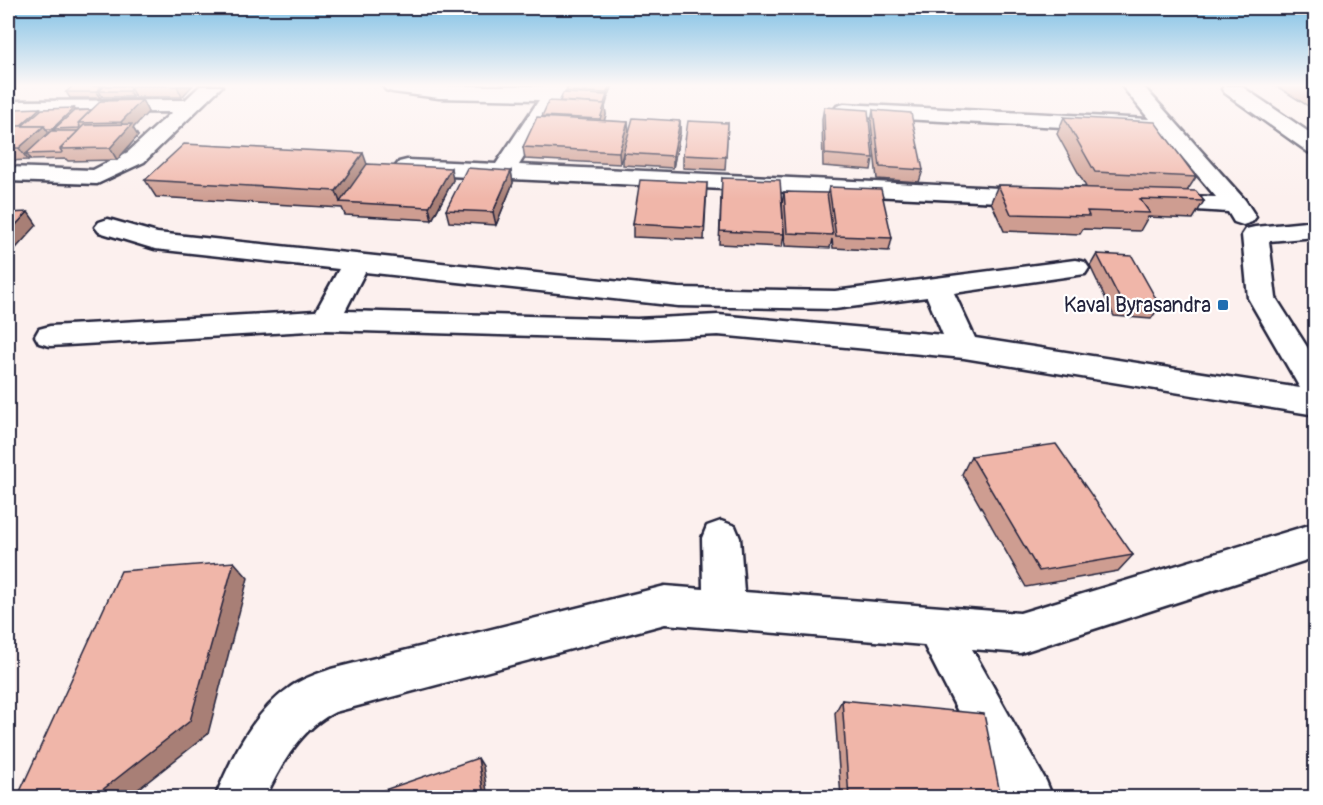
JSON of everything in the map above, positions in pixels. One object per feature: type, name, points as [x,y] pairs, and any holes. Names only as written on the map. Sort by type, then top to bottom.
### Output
[{"type":"street","points":[[8,174],[97,177],[136,157],[171,124]]},
{"type":"street","points":[[502,173],[534,124]]},
{"type":"street","points":[[1118,124],[1167,126]]},
{"type":"street","points":[[1165,124],[1236,205],[1255,235],[1262,298],[1311,380],[1316,384]]},
{"type":"street","points":[[1282,124],[1316,147]]},
{"type":"street","points":[[388,166],[1058,197]]},
{"type":"street","points":[[1129,201],[1236,205]]},
{"type":"street","points":[[108,227],[155,241],[678,297],[835,300],[1075,268]]},
{"type":"street","points":[[1255,235],[1316,229]]},
{"type":"street","points":[[326,320],[356,262]]},
{"type":"street","points":[[937,287],[964,347]]},
{"type":"street","points":[[50,336],[326,320],[625,328],[718,325],[964,347],[1316,403]]},
{"type":"street","points":[[721,538],[724,610]]},
{"type":"street","points":[[239,798],[255,762],[276,733],[305,704],[331,691],[665,605],[1020,633],[1316,540]]},
{"type":"street","points":[[936,626],[1029,798]]},
{"type":"building","points":[[8,124],[23,124],[20,126],[8,127]]},
{"type":"building","points":[[25,124],[58,124],[52,129],[46,129],[44,126],[22,126]]},
{"type":"building","points":[[60,124],[78,124],[80,126],[79,128],[54,129]]},
{"type":"building","points":[[132,124],[110,148],[60,149],[84,125]]},
{"type":"building","points":[[534,124],[628,124],[619,152],[523,147]]},
{"type":"building","points":[[631,124],[679,124],[673,156],[623,153]]},
{"type":"building","points":[[688,124],[728,124],[726,157],[683,155]]},
{"type":"building","points":[[824,124],[869,124],[873,158],[825,154]]},
{"type":"building","points":[[875,124],[913,124],[923,170],[880,167]]},
{"type":"building","points":[[1068,124],[1156,124],[1196,177],[1095,172]]},
{"type":"building","points":[[8,126],[44,126],[19,148],[8,148]]},
{"type":"building","points":[[51,131],[78,131],[60,149],[61,153],[26,154]]},
{"type":"building","points":[[184,144],[363,153],[336,191],[145,180]]},
{"type":"building","points":[[367,164],[451,168],[429,207],[340,202]]},
{"type":"building","points":[[467,168],[511,171],[493,212],[446,210]]},
{"type":"building","points":[[722,178],[780,180],[784,234],[720,231]]},
{"type":"building","points":[[640,180],[707,183],[704,228],[633,224]]},
{"type":"building","points":[[998,185],[1196,191],[1204,201],[1140,199],[1150,213],[1087,211],[1089,216],[1011,214]]},
{"type":"building","points":[[829,187],[881,189],[892,238],[836,236]]},
{"type":"building","points":[[784,192],[827,193],[833,235],[787,233]]},
{"type":"building","points":[[28,212],[8,233],[8,213]]},
{"type":"building","points":[[1097,254],[1132,256],[1160,306],[1122,303]]},
{"type":"building","points":[[1056,444],[1133,555],[1039,571],[971,456]]},
{"type":"building","points":[[234,562],[190,721],[92,798],[17,798],[121,571]]},
{"type":"building","points":[[842,700],[984,714],[1001,798],[849,798]]},
{"type":"building","points":[[478,758],[484,798],[361,798]]},
{"type":"place","name":"Kaval Byrasandra","points":[[1223,305]]}]
